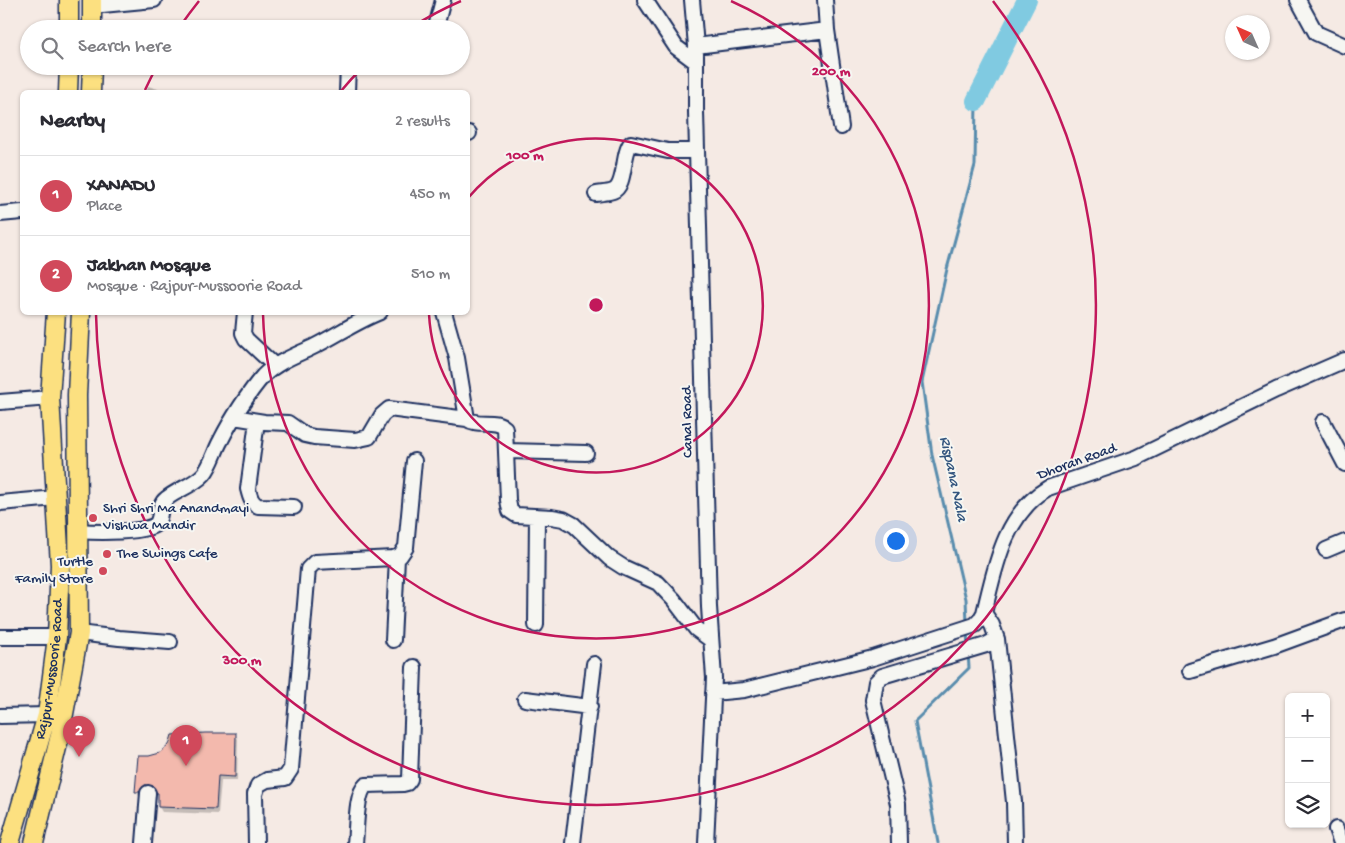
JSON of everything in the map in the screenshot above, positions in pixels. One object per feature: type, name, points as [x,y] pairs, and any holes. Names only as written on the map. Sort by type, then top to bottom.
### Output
[{"type":"main road","points":[[68,0],[69,20]]},
{"type":"main road","points":[[92,3],[92,20]]},
{"type":"main road","points":[[68,75],[68,90]]},
{"type":"main road","points":[[91,90],[92,75]]},
{"type":"main road","name":"Rajpur-Mussoorie Road","points":[[10,843],[47,715],[56,637],[60,565],[50,398],[56,315]]},
{"type":"main road","name":"Rajpur-Mussoorie Road","points":[[34,843],[60,735],[79,633],[76,395],[81,315]]},
{"type":"street","points":[[92,3],[154,0]]},
{"type":"street","points":[[438,20],[443,0]]},
{"type":"street","points":[[645,0],[676,47],[696,62]]},
{"type":"street","name":"Canal Road","points":[[692,0],[696,46],[697,151],[713,693],[706,843]]},
{"type":"street","points":[[824,0],[841,127]]},
{"type":"street","points":[[1298,0],[1316,33],[1345,46]]},
{"type":"street","points":[[696,46],[827,30]]},
{"type":"street","points":[[347,90],[348,75]]},
{"type":"street","points":[[596,194],[612,192],[619,186],[628,150],[632,143],[668,151],[697,151]]},
{"type":"street","points":[[0,214],[20,212]]},
{"type":"street","points":[[245,315],[243,333],[246,339],[275,366]]},
{"type":"street","points":[[78,531],[146,529],[158,523],[161,508],[166,499],[196,482],[207,470],[222,437],[256,384],[275,366],[374,315]]},
{"type":"street","points":[[445,315],[457,358],[467,419]]},
{"type":"street","name":"Dhoran Road","points":[[713,693],[744,690],[873,658],[975,625],[984,613],[996,562],[1006,538],[1022,512],[1037,495],[1048,488],[1136,458],[1276,390],[1344,365]]},
{"type":"street","points":[[0,402],[50,398]]},
{"type":"street","points":[[234,417],[288,423],[305,435],[314,437],[355,440],[369,437],[382,415],[389,409],[467,419],[471,422],[498,423],[503,426],[506,432],[510,511],[516,515],[564,519],[574,525],[609,558],[628,570],[658,583],[674,600],[696,629],[711,640]]},
{"type":"street","points":[[257,421],[248,489],[250,499],[258,506],[294,507]]},
{"type":"street","points":[[1323,422],[1345,464]]},
{"type":"street","points":[[506,451],[586,453]]},
{"type":"street","points":[[256,843],[255,794],[258,785],[267,780],[285,778],[291,769],[307,578],[310,566],[315,562],[397,558],[404,552],[414,461]]},
{"type":"street","points":[[0,502],[56,498]]},
{"type":"street","points":[[536,625],[537,516]]},
{"type":"street","points":[[1326,550],[1345,542]]},
{"type":"street","points":[[394,640],[397,558]]},
{"type":"street","points":[[984,613],[992,625],[992,642],[1014,802],[1015,843]]},
{"type":"street","points":[[1190,671],[1274,646],[1345,620]]},
{"type":"street","points":[[79,633],[170,642]]},
{"type":"street","points":[[0,637],[56,637]]},
{"type":"street","points":[[899,843],[898,804],[874,700],[876,682],[882,676],[992,642]]},
{"type":"street","points":[[573,843],[594,664]]},
{"type":"street","points":[[355,843],[359,796],[363,787],[366,785],[403,784],[407,783],[410,779],[414,667]]},
{"type":"street","points":[[525,699],[590,707]]},
{"type":"street","points":[[0,716],[47,715]]},
{"type":"street","points":[[144,843],[148,793]]},
{"type":"street","points":[[1336,829],[1341,843]]},
{"type":"building","points":[[236,733],[235,777],[218,776],[216,809],[158,807],[158,793],[153,786],[145,785],[139,792],[135,792],[138,756],[160,753],[169,745],[172,735]]},
{"type":"waterway","points":[[976,101],[1027,0]]},
{"type":"waterway","name":"Rispana Nala","points":[[967,624],[966,599],[932,455],[922,382],[947,269],[975,165],[976,101]]},
{"type":"waterway","name":"Rispana Nala","points":[[967,631],[968,647]]},
{"type":"waterway","name":"Rispana Nala","points":[[938,843],[915,721],[969,668],[968,653]]},
{"type":"place","name":"Shri Shri Ma Anandmayi Vishwa Mandir","points":[[93,518]]},
{"type":"place","name":"The Swings Cafe","points":[[107,554]]},
{"type":"place","name":"Turtle Family Store","points":[[103,571]]},
{"type":"place","name":"Jakhan Mosque","points":[[79,757]]},
{"type":"place","name":"XANADU","points":[[186,766]]}]
